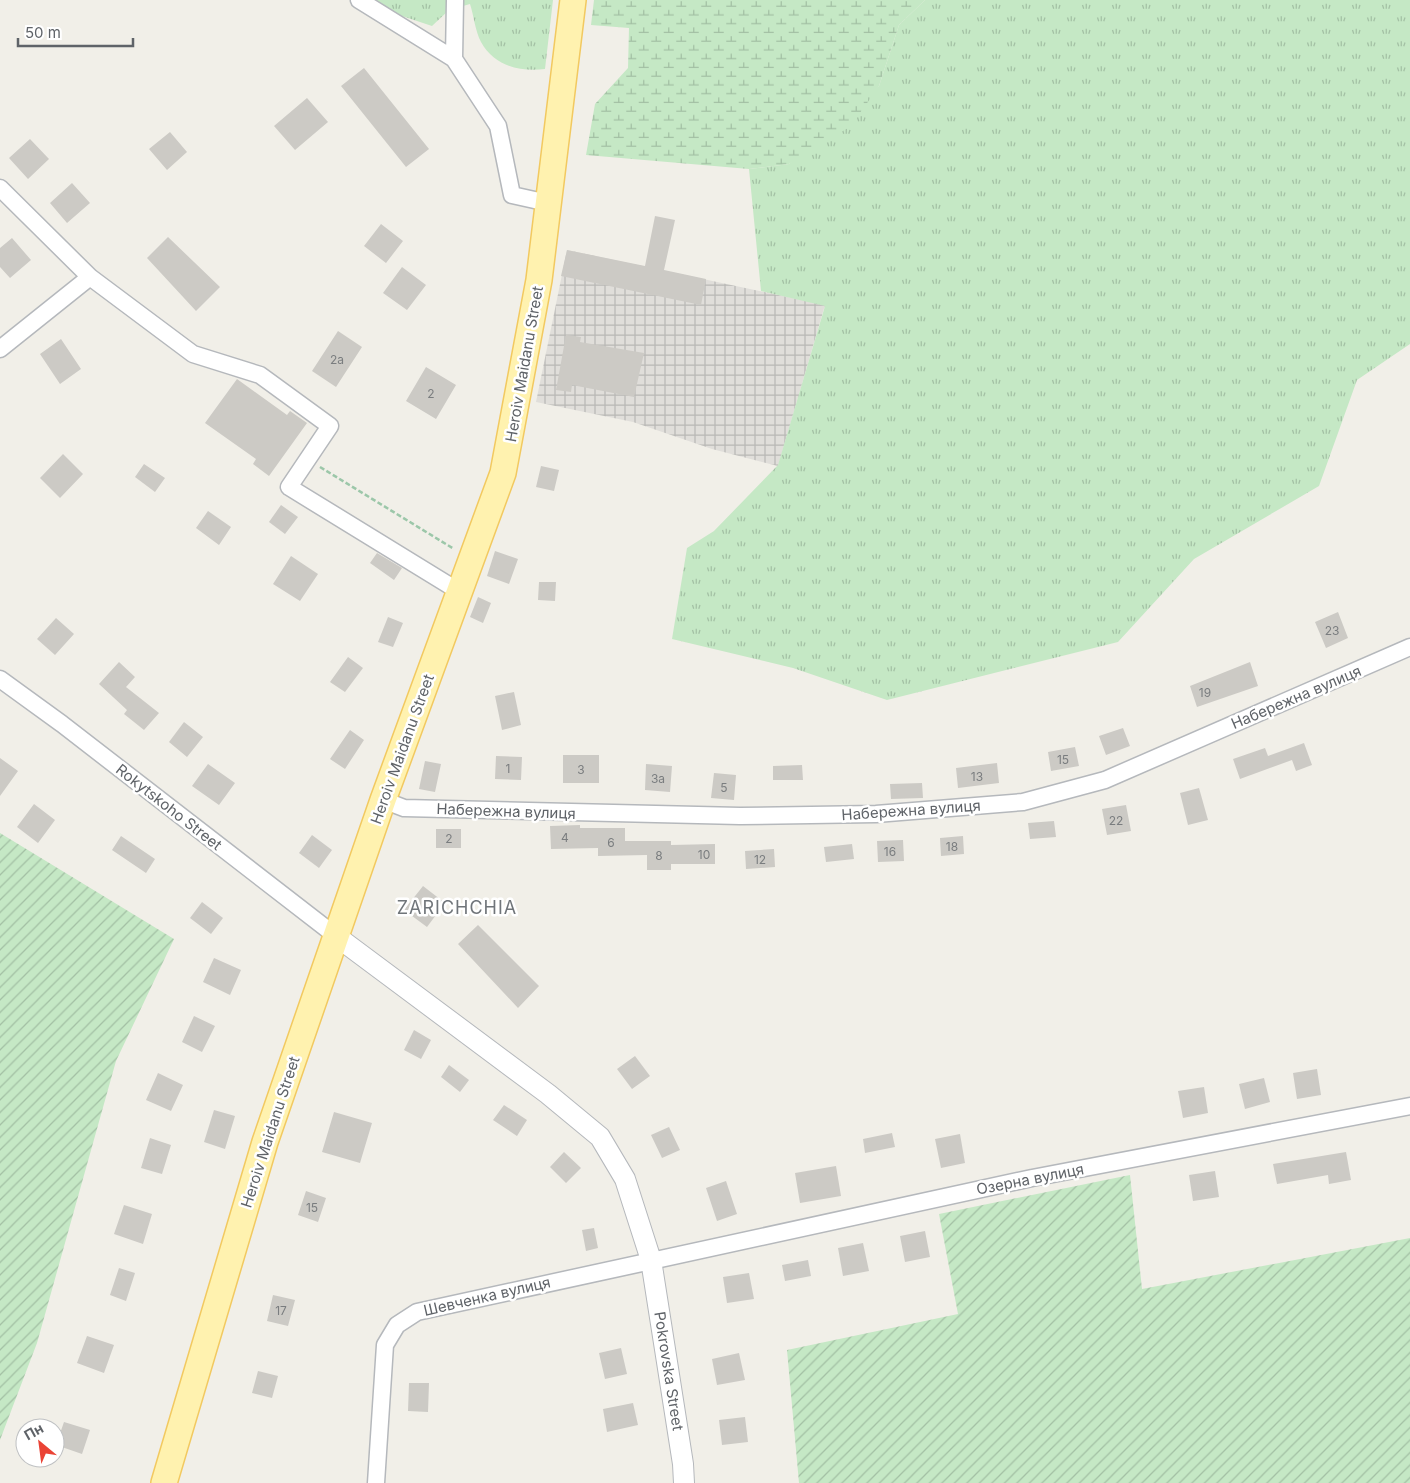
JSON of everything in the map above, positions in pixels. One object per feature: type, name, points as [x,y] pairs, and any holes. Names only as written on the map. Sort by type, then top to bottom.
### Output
[{"type":"main road","name":"Heroiv Maidanu Street","points":[[164,1483],[265,1142],[384,800],[503,473],[539,280],[573,0]]},
{"type":"street","points":[[359,0],[454,60],[498,126],[512,196],[548,203]]},
{"type":"street","points":[[454,60],[455,0]]},
{"type":"street","points":[[0,188],[90,277],[193,354],[260,375],[330,426],[289,487],[460,592]]},
{"type":"street","points":[[0,349],[90,277]]},
{"type":"street","name":"Набережна вулиця","points":[[384,800],[404,808],[740,816],[876,814],[1023,802],[1105,780],[1410,647]]},
{"type":"street","name":"Rokytskoho Street","points":[[0,679],[70,730],[336,936]]},
{"type":"street","name":"Pokrovska Street","points":[[336,936],[548,1094],[600,1137],[625,1179],[651,1260],[683,1464],[684,1483]]},
{"type":"street","name":"Озерна вулиця","points":[[651,1260],[1032,1178],[1410,1106]]},
{"type":"street","name":"Шевченка вулиця","points":[[376,1483],[385,1345],[398,1325],[417,1312],[651,1260]]},
{"type":"path","points":[[308,460],[472,560]]},
{"type":"shaded area","points":[[567,250],[825,305],[778,466],[712,449],[633,422],[536,402]]},
{"type":"green space","points":[[374,0],[553,0],[545,69],[536,70],[508,66],[493,57],[479,38],[470,4],[449,10],[432,26],[399,15]]},
{"type":"green space","points":[[594,0],[925,0],[899,25],[879,86],[851,126],[789,164],[749,169],[586,155],[595,104],[628,68],[629,28],[591,25]]},
{"type":"green space","points":[[925,0],[1410,0],[1410,344],[1357,380],[1319,486],[1194,559],[1118,642],[887,700],[793,668],[672,639],[687,548],[714,531],[778,465],[825,306],[761,291],[749,169],[789,164],[879,86],[899,25]]},
{"type":"green space","points":[[0,833],[174,939],[116,1061],[37,1343],[0,1440]]},
{"type":"green space","points":[[1130,1175],[1142,1289],[1410,1238],[1410,1483],[799,1483],[787,1350],[958,1314],[939,1214]]},
{"type":"building","points":[[364,68],[429,149],[406,167],[341,86]]},
{"type":"building","points":[[307,98],[328,122],[295,150],[274,126]]},
{"type":"building","points":[[170,132],[187,152],[167,170],[149,149]]},
{"type":"building","points":[[30,139],[49,159],[28,179],[9,158]]},
{"type":"building","points":[[72,183],[90,203],[67,223],[50,203]]},
{"type":"building","points":[[655,216],[675,220],[664,270],[706,279],[701,305],[561,276],[567,250],[645,266]]},
{"type":"building","points":[[381,224],[403,241],[386,263],[364,246]]},
{"type":"building","points":[[168,237],[220,287],[196,311],[147,258]]},
{"type":"building","points":[[12,238],[31,260],[10,278],[0,267],[0,248]]},
{"type":"building","points":[[402,267],[426,285],[407,310],[383,293]]},
{"type":"building","points":[[338,331],[362,347],[336,387],[312,371]]},
{"type":"building","points":[[566,335],[581,337],[580,342],[644,353],[634,397],[572,385],[571,392],[556,390]]},
{"type":"building","points":[[61,339],[81,369],[60,384],[40,354]]},
{"type":"building","points":[[426,367],[456,385],[436,419],[406,401]]},
{"type":"building","points":[[237,379],[287,415],[290,411],[307,423],[269,476],[253,464],[256,459],[205,423]]},
{"type":"building","points":[[63,454],[83,474],[60,498],[40,478]]},
{"type":"building","points":[[144,464],[165,478],[155,492],[135,477]]},
{"type":"building","points":[[541,466],[559,470],[554,491],[536,487]]},
{"type":"building","points":[[281,505],[298,517],[285,534],[269,522]]},
{"type":"building","points":[[208,511],[231,527],[219,545],[196,528]]},
{"type":"building","points":[[495,551],[518,559],[509,584],[487,576]]},
{"type":"building","points":[[377,553],[402,568],[394,580],[370,563]]},
{"type":"building","points":[[291,556],[318,574],[300,601],[273,584]]},
{"type":"building","points":[[539,582],[556,582],[555,601],[538,600]]},
{"type":"building","points":[[478,597],[491,603],[483,623],[470,617]]},
{"type":"building","points":[[1338,612],[1348,638],[1326,648],[1315,622]]},
{"type":"building","points":[[388,617],[403,623],[393,647],[378,642]]},
{"type":"building","points":[[56,618],[74,634],[55,655],[37,639]]},
{"type":"building","points":[[348,657],[363,668],[345,692],[330,682]]},
{"type":"building","points":[[119,662],[135,677],[126,687],[159,713],[144,730],[124,714],[127,710],[99,684]]},
{"type":"building","points":[[1250,662],[1258,686],[1197,707],[1190,686]]},
{"type":"building","points":[[514,692],[521,725],[502,730],[495,696]]},
{"type":"building","points":[[184,722],[203,737],[187,757],[169,742]]},
{"type":"building","points":[[1123,728],[1130,746],[1106,755],[1099,736]]},
{"type":"building","points":[[350,730],[364,740],[345,769],[330,759]]},
{"type":"building","points":[[1304,743],[1312,765],[1296,771],[1292,760],[1240,779],[1233,759],[1265,748],[1268,756]]},
{"type":"building","points":[[1075,747],[1079,766],[1051,771],[1048,752]]},
{"type":"building","points":[[563,755],[599,755],[599,783],[563,783]]},
{"type":"building","points":[[496,756],[522,757],[521,780],[495,779]]},
{"type":"building","points":[[0,758],[18,771],[0,796]]},
{"type":"building","points":[[425,761],[441,764],[435,792],[419,789]]},
{"type":"building","points":[[997,763],[999,783],[958,788],[956,768]]},
{"type":"building","points":[[208,764],[235,783],[219,805],[192,786]]},
{"type":"building","points":[[646,764],[672,766],[670,792],[645,790]]},
{"type":"building","points":[[802,765],[803,780],[773,780],[773,766]]},
{"type":"building","points":[[714,773],[736,775],[734,800],[711,798]]},
{"type":"building","points":[[922,783],[923,798],[891,799],[890,784]]},
{"type":"building","points":[[1199,788],[1208,820],[1188,825],[1180,793]]},
{"type":"building","points":[[34,804],[55,820],[38,843],[17,827]]},
{"type":"building","points":[[1126,805],[1131,831],[1107,835],[1102,809]]},
{"type":"building","points":[[1054,821],[1056,837],[1030,839],[1028,823]]},
{"type":"building","points":[[580,825],[580,828],[625,828],[625,841],[671,841],[671,845],[715,844],[715,864],[671,864],[671,870],[647,870],[647,855],[598,856],[598,848],[551,849],[550,826]]},
{"type":"building","points":[[436,829],[461,829],[461,848],[436,848]]},
{"type":"building","points":[[312,835],[332,850],[319,868],[299,853]]},
{"type":"building","points":[[121,836],[155,859],[146,873],[112,850]]},
{"type":"building","points":[[963,836],[964,854],[941,856],[940,838]]},
{"type":"building","points":[[903,840],[904,861],[878,862],[877,841]]},
{"type":"building","points":[[852,844],[854,859],[826,862],[824,847]]},
{"type":"building","points":[[774,849],[775,867],[746,869],[745,851]]},
{"type":"building","points":[[423,886],[445,903],[427,927],[404,910]]},
{"type":"building","points":[[202,902],[223,918],[211,934],[190,918]]},
{"type":"building","points":[[478,925],[539,986],[518,1008],[458,944]]},
{"type":"building","points":[[214,958],[241,970],[230,995],[203,982]]},
{"type":"building","points":[[194,1016],[215,1026],[202,1052],[182,1042]]},
{"type":"building","points":[[414,1030],[431,1040],[421,1059],[404,1050]]},
{"type":"building","points":[[635,1056],[650,1076],[632,1089],[617,1069]]},
{"type":"building","points":[[449,1065],[469,1080],[460,1092],[441,1077]]},
{"type":"building","points":[[1317,1069],[1321,1095],[1297,1099],[1293,1073]]},
{"type":"building","points":[[158,1073],[183,1085],[171,1111],[146,1100]]},
{"type":"building","points":[[1264,1078],[1270,1102],[1245,1109],[1239,1084]]},
{"type":"building","points":[[1204,1087],[1208,1113],[1183,1118],[1178,1091]]},
{"type":"building","points":[[504,1105],[527,1120],[517,1136],[493,1120]]},
{"type":"building","points":[[214,1110],[235,1116],[225,1149],[204,1142]]},
{"type":"building","points":[[334,1112],[372,1123],[360,1163],[322,1152]]},
{"type":"building","points":[[669,1127],[680,1150],[662,1158],[651,1135]]},
{"type":"building","points":[[892,1133],[895,1147],[865,1153],[863,1139]]},
{"type":"building","points":[[960,1134],[965,1163],[941,1168],[935,1139]]},
{"type":"building","points":[[150,1138],[171,1145],[162,1174],[141,1168]]},
{"type":"building","points":[[564,1152],[581,1168],[566,1183],[550,1167]]},
{"type":"building","points":[[1346,1152],[1351,1180],[1329,1184],[1328,1175],[1277,1184],[1273,1164]]},
{"type":"building","points":[[836,1166],[841,1196],[800,1203],[795,1173]]},
{"type":"building","points":[[1215,1171],[1219,1197],[1193,1201],[1189,1175]]},
{"type":"building","points":[[726,1181],[737,1214],[717,1221],[706,1188]]},
{"type":"building","points":[[306,1191],[326,1198],[318,1222],[298,1215]]},
{"type":"building","points":[[124,1205],[152,1214],[143,1244],[114,1234]]},
{"type":"building","points":[[594,1228],[598,1248],[586,1251],[582,1230]]},
{"type":"building","points":[[925,1231],[930,1257],[905,1262],[900,1236]]},
{"type":"building","points":[[863,1243],[869,1271],[843,1276],[838,1248]]},
{"type":"building","points":[[808,1260],[811,1276],[785,1281],[782,1265]]},
{"type":"building","points":[[119,1268],[135,1273],[126,1301],[110,1295]]},
{"type":"building","points":[[749,1273],[754,1299],[727,1303],[723,1277]]},
{"type":"building","points":[[273,1295],[295,1300],[288,1326],[267,1321]]},
{"type":"building","points":[[87,1336],[114,1345],[104,1373],[77,1363]]},
{"type":"building","points":[[621,1348],[627,1374],[605,1379],[599,1353]]},
{"type":"building","points":[[739,1353],[745,1380],[717,1385],[712,1359]]},
{"type":"building","points":[[258,1371],[278,1376],[272,1398],[252,1393]]},
{"type":"building","points":[[409,1383],[429,1383],[428,1412],[408,1411]]},
{"type":"building","points":[[633,1403],[638,1425],[607,1432],[603,1409]]},
{"type":"building","points":[[745,1417],[748,1442],[722,1445],[719,1420]]},
{"type":"building","points":[[65,1422],[90,1430],[82,1454],[65,1448]]},
{"type":"district","name":"ZARICHCHIA","points":[[457,907]]}]
